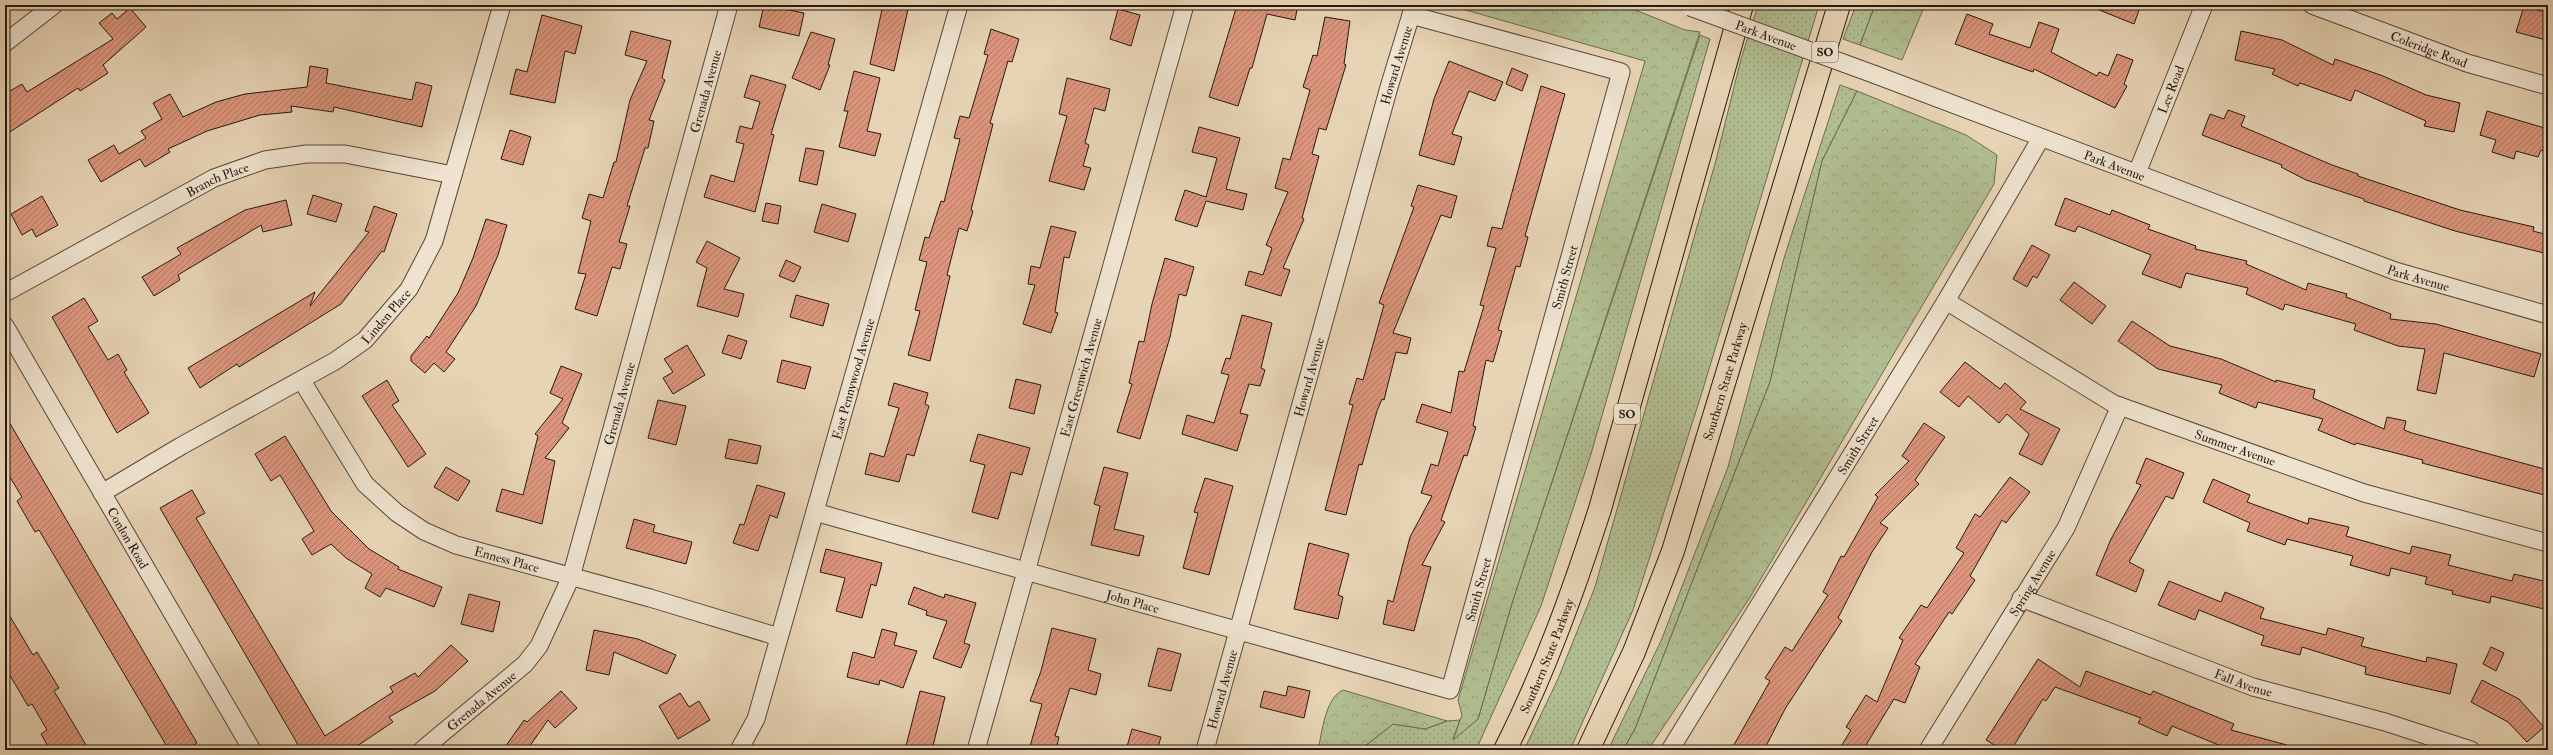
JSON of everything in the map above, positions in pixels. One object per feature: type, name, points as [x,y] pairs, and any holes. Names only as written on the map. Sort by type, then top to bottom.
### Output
[{"type":"highway","name":"Southern State Parkway","points":[[1505,750],[1554,642],[1579,577],[1610,477],[1742,5]]},
{"type":"highway","name":"Southern State Parkway","points":[[1588,750],[1634,652],[1673,551],[1839,5]]},
{"type":"street","points":[[5,43],[54,5]]},
{"type":"street","name":"Linden Place","points":[[102,493],[181,446],[335,362],[365,340],[409,289],[434,241],[502,5]]},
{"type":"street","name":"Grenada Avenue","points":[[422,750],[525,664],[539,646],[571,577],[729,5]]},
{"type":"street","name":"East Pennywood Avenue","points":[[739,750],[756,719],[959,5]]},
{"type":"street","name":"East Greenwich Avenue","points":[[976,750],[1186,5]]},
{"type":"street","name":"Lee Road","points":[[2137,173],[2204,5]]},
{"type":"street","name":"Coleridge Road","points":[[2312,5],[2467,63],[2548,86]]},
{"type":"street","name":"Park Avenue","points":[[1687,6],[1876,75],[2396,271],[2548,315]]},
{"type":"street","name":"Howard Avenue","points":[[1205,750],[1389,87],[1413,10]]},
{"type":"street","name":"Smith Street","points":[[1413,10],[1621,72],[1450,690]]},
{"type":"street","name":"Smith Street","points":[[1670,750],[1946,301],[2041,138]]},
{"type":"street","name":"Branch Place","points":[[5,293],[214,178],[265,160],[306,154],[345,154],[453,175]]},
{"type":"street","name":"Summer Avenue","points":[[1946,301],[2120,406],[2364,493],[2548,543]]},
{"type":"street","name":"Conlon Road","points":[[5,326],[252,750]]},
{"type":"street","name":"Enness Place","points":[[302,381],[365,484],[397,513],[424,531],[456,545],[650,598],[779,637]]},
{"type":"street","name":"Spring Avenue","points":[[1928,750],[2066,528],[2120,406]]},
{"type":"street","name":"John Place","points":[[815,512],[1450,690]]},
{"type":"street","name":"Fall Avenue","points":[[2022,598],[2253,687],[2385,722],[2471,750]]},
{"type":"green space","points":[[1448,5],[1623,5],[1685,30],[1700,32],[1513,600],[1478,719],[1453,740],[1462,715],[1458,700],[1645,61]]},
{"type":"green space","points":[[1758,5],[1819,5],[1703,389],[1633,610],[1570,750],[1524,750],[1558,679],[1595,587],[1716,160],[1741,59]]},
{"type":"green space","points":[[1856,5],[1875,5],[1860,45],[1843,39]]},
{"type":"green space","points":[[1875,5],[1925,5],[1902,60],[1860,45]]},
{"type":"green space","points":[[1700,35],[1710,39],[1591,454],[1541,606],[1476,750],[1364,750],[1365,746],[1393,724],[1425,729],[1447,721],[1460,720],[1453,739],[1478,719],[1513,600]]},
{"type":"green space","points":[[1840,85],[1857,91],[1822,161],[1770,382],[1635,729],[1623,750],[1608,750],[1661,641],[1728,467],[1784,258]]},
{"type":"green space","points":[[1857,91],[1966,135],[1997,155],[1994,184],[1749,599],[1648,750],[1623,750],[1635,729],[1770,382],[1822,161]]},
{"type":"green space","points":[[1343,690],[1447,721],[1425,729],[1393,724],[1365,746],[1364,750],[1318,750],[1328,708],[1337,694]]},
{"type":"building","points":[[764,5],[804,13],[799,36],[759,27]]},
{"type":"building","points":[[883,5],[909,5],[894,71],[870,64]]},
{"type":"building","points":[[1237,5],[1298,5],[1295,20],[1267,14],[1252,68],[1250,68],[1238,106],[1209,97]]},
{"type":"building","points":[[2087,5],[2141,5],[2134,24]]},
{"type":"building","points":[[2524,6],[2548,13],[2546,40],[2516,32]]},
{"type":"building","points":[[130,8],[146,27],[103,65],[108,73],[80,91],[78,88],[5,135],[5,94],[22,84],[27,92],[113,39],[99,23],[112,13],[117,19]]},
{"type":"building","points":[[1118,9],[1140,15],[1131,46],[1110,39]]},
{"type":"building","points":[[1967,14],[1993,24],[1989,34],[2030,48],[2039,22],[2059,29],[2051,52],[2097,76],[2099,72],[2108,76],[2117,54],[2133,60],[2124,84],[2127,86],[2115,108],[2034,69],[2033,72],[1955,44]]},
{"type":"building","points":[[542,15],[582,26],[575,54],[565,51],[555,103],[510,94],[516,69],[527,72]]},
{"type":"building","points":[[1325,17],[1350,21],[1344,64],[1346,65],[1326,130],[1319,128],[1312,154],[1319,156],[1302,218],[1304,219],[1283,268],[1290,270],[1281,296],[1245,285],[1249,271],[1263,275],[1272,248],[1266,245],[1288,192],[1275,188],[1283,158],[1290,160],[1310,90],[1303,87],[1313,55],[1317,56]]},
{"type":"building","points":[[991,29],[1019,39],[1012,62],[1008,61],[990,123],[993,124],[967,231],[959,228],[947,275],[950,276],[930,361],[908,355],[920,311],[915,310],[927,262],[919,260],[925,237],[929,238],[941,201],[944,202],[960,139],[954,138],[960,116],[969,118],[988,55],[984,54]]},
{"type":"building","points":[[631,31],[671,41],[662,78],[665,80],[649,120],[654,121],[648,148],[645,148],[627,206],[630,206],[619,242],[627,244],[620,269],[612,267],[597,316],[575,309],[586,274],[578,273],[591,221],[582,218],[589,194],[603,198],[614,162],[616,162],[630,100],[647,61],[625,55]]},
{"type":"building","points":[[2241,31],[2282,40],[2333,65],[2335,59],[2383,76],[2426,95],[2460,103],[2454,132],[2424,126],[2426,121],[2355,90],[2351,101],[2300,83],[2298,86],[2272,74],[2275,69],[2235,60]]},
{"type":"building","points":[[811,32],[835,39],[828,65],[830,65],[820,90],[792,78]]},
{"type":"building","points":[[1449,61],[1503,82],[1495,101],[1469,91],[1452,134],[1462,137],[1454,165],[1419,155],[1434,99]]},
{"type":"building","points":[[310,66],[328,69],[326,83],[412,100],[416,82],[432,86],[422,127],[334,107],[333,112],[291,106],[292,112],[260,115],[207,131],[168,149],[170,152],[145,167],[140,159],[101,182],[88,160],[114,145],[119,154],[146,138],[141,131],[162,119],[153,103],[170,94],[183,117],[216,102],[245,94],[307,87]]},
{"type":"building","points":[[1512,68],[1528,75],[1522,91],[1506,84]]},
{"type":"building","points":[[854,71],[880,78],[867,131],[881,134],[875,156],[839,147],[848,111],[844,111]]},
{"type":"building","points":[[751,75],[786,85],[771,134],[774,135],[755,212],[704,197],[711,175],[734,182],[744,144],[736,142],[740,126],[752,129],[760,102],[744,97]]},
{"type":"building","points":[[1067,78],[1110,89],[1105,111],[1094,108],[1085,143],[1089,145],[1083,166],[1091,168],[1084,190],[1049,181],[1067,116],[1059,114]]},
{"type":"building","points":[[1541,86],[1565,94],[1525,236],[1528,237],[1520,267],[1516,266],[1498,330],[1502,331],[1493,362],[1486,360],[1473,426],[1476,427],[1467,456],[1464,455],[1441,520],[1445,522],[1422,565],[1431,567],[1414,631],[1383,624],[1388,600],[1393,602],[1410,537],[1432,496],[1421,493],[1431,464],[1438,466],[1448,432],[1416,422],[1422,404],[1451,413],[1459,371],[1464,372],[1484,306],[1480,305],[1496,248],[1487,246],[1492,227],[1502,229]]},
{"type":"building","points":[[2228,110],[2245,116],[2241,126],[2332,165],[2358,174],[2358,176],[2460,210],[2534,227],[2533,231],[2548,235],[2548,254],[2455,231],[2364,201],[2364,199],[2306,180],[2281,167],[2282,165],[2202,135],[2210,114],[2224,119]]},
{"type":"building","points":[[2487,111],[2548,129],[2548,152],[2541,150],[2538,157],[2516,151],[2514,159],[2492,152],[2496,140],[2480,135]]},
{"type":"building","points":[[1199,127],[1240,138],[1226,189],[1247,194],[1243,210],[1206,201],[1197,227],[1175,220],[1185,190],[1206,197],[1217,158],[1192,152]]},
{"type":"building","points":[[510,130],[531,137],[523,165],[501,159]]},
{"type":"building","points":[[806,148],[824,151],[817,185],[799,181]]},
{"type":"building","points":[[1418,185],[1457,196],[1451,218],[1441,215],[1393,333],[1411,338],[1407,354],[1396,352],[1384,400],[1382,399],[1377,411],[1362,465],[1359,464],[1346,515],[1325,510],[1353,405],[1349,404],[1357,378],[1363,380],[1384,305],[1379,303],[1414,207],[1411,206]]},
{"type":"building","points":[[313,195],[342,204],[336,222],[307,214]]},
{"type":"building","points":[[42,196],[58,225],[36,237],[32,229],[22,235],[11,214]]},
{"type":"building","points":[[2065,198],[2110,215],[2112,210],[2150,225],[2148,229],[2196,246],[2195,249],[2247,261],[2246,264],[2306,290],[2308,283],[2347,294],[2346,297],[2391,314],[2390,319],[2436,324],[2541,354],[2534,377],[2444,353],[2436,394],[2417,390],[2425,349],[2398,346],[2354,330],[2356,324],[2285,304],[2283,310],[2246,294],[2248,288],[2186,273],[2181,288],[2142,274],[2151,255],[2078,226],[2075,232],[2055,225]]},
{"type":"building","points":[[286,200],[292,225],[263,232],[261,225],[178,275],[180,280],[154,296],[142,277],[181,254],[177,248],[245,210]]},
{"type":"building","points":[[766,203],[781,206],[778,224],[762,221]]},
{"type":"building","points":[[822,204],[856,214],[848,242],[814,232]]},
{"type":"building","points":[[374,206],[397,214],[384,252],[382,251],[341,304],[239,367],[237,364],[200,388],[188,368],[315,292],[310,306],[369,232],[365,231]]},
{"type":"building","points":[[486,219],[507,225],[498,255],[476,306],[446,352],[455,359],[444,372],[434,363],[425,373],[411,361],[411,356],[427,336],[429,338],[458,293],[473,258]]},
{"type":"building","points":[[1051,226],[1076,232],[1069,258],[1064,257],[1055,312],[1058,313],[1051,333],[1023,324],[1035,285],[1028,284],[1031,266],[1040,268]]},
{"type":"building","points":[[707,241],[740,258],[724,289],[744,294],[738,317],[697,306],[707,268],[696,262]]},
{"type":"building","points":[[2032,245],[2050,255],[2037,278],[2033,276],[2027,287],[2013,279]]},
{"type":"building","points":[[1165,258],[1194,267],[1186,296],[1179,294],[1170,337],[1140,439],[1117,432],[1132,384],[1129,383],[1139,341],[1144,342],[1152,304]]},
{"type":"building","points":[[786,260],[801,267],[794,282],[779,276]]},
{"type":"building","points":[[2074,282],[2106,306],[2092,324],[2060,300]]},
{"type":"building","points":[[796,295],[829,304],[823,326],[790,317]]},
{"type":"building","points":[[84,298],[98,321],[88,327],[108,360],[118,354],[127,370],[124,372],[149,413],[117,433],[52,317]]},
{"type":"building","points":[[1242,315],[1272,323],[1261,368],[1265,370],[1260,386],[1249,384],[1240,413],[1248,415],[1237,451],[1182,434],[1187,415],[1214,423],[1229,375],[1221,373],[1226,358],[1230,359]]},
{"type":"building","points":[[2132,321],[2170,346],[2221,359],[2276,382],[2276,380],[2315,390],[2313,398],[2384,429],[2387,417],[2406,421],[2404,430],[2412,433],[2548,470],[2548,496],[2422,463],[2423,460],[2356,443],[2355,445],[2318,430],[2323,419],[2258,402],[2256,408],[2219,393],[2222,385],[2158,369],[2118,341]]},
{"type":"building","points":[[728,335],[747,341],[741,359],[722,353]]},
{"type":"building","points":[[687,345],[705,375],[673,394],[663,378],[673,372],[664,359]]},
{"type":"building","points":[[782,360],[811,367],[805,389],[777,382]]},
{"type":"building","points":[[1965,362],[2000,389],[2005,383],[2026,402],[2020,409],[2060,429],[2042,465],[2019,454],[2029,434],[2007,414],[1999,423],[1968,396],[1959,407],[1940,392]]},
{"type":"building","points":[[561,366],[582,374],[562,423],[569,428],[545,458],[555,461],[542,524],[496,511],[502,489],[523,495],[538,436],[535,434],[563,399],[550,393]]},
{"type":"building","points":[[1016,379],[1041,385],[1034,414],[1009,408]]},
{"type":"building","points":[[387,380],[399,401],[392,405],[426,454],[408,467],[362,396]]},
{"type":"building","points":[[894,383],[928,393],[925,404],[929,406],[914,456],[907,454],[899,482],[865,474],[870,453],[884,457],[899,408],[888,405]]},
{"type":"building","points":[[658,400],[686,406],[676,445],[648,438]]},
{"type":"building","points":[[5,415],[197,743],[185,750],[169,750],[39,530],[35,532],[17,501],[22,497],[5,469]]},
{"type":"building","points":[[1924,423],[1945,437],[1915,480],[1919,484],[1880,523],[1888,528],[1872,552],[1838,618],[1842,621],[1785,709],[1764,750],[1731,750],[1770,681],[1765,678],[1785,647],[1792,651],[1828,595],[1823,592],[1841,556],[1844,557],[1878,497],[1875,495],[1909,461],[1902,456]]},
{"type":"building","points":[[978,434],[1030,448],[1022,475],[1011,472],[998,519],[972,512],[985,465],[970,461]]},
{"type":"building","points":[[285,436],[331,511],[369,549],[399,567],[398,569],[442,587],[434,607],[386,588],[380,597],[365,588],[372,574],[346,558],[331,544],[312,555],[302,539],[314,531],[280,475],[271,481],[255,454]]},
{"type":"building","points":[[729,439],[761,446],[757,464],[725,458]]},
{"type":"building","points":[[2146,458],[2184,473],[2173,499],[2166,496],[2129,562],[2144,570],[2136,592],[2096,575],[2111,539],[2141,485],[2136,483]]},
{"type":"building","points":[[446,467],[470,481],[458,501],[434,487]]},
{"type":"building","points":[[1104,467],[1128,473],[1114,529],[1144,536],[1139,556],[1091,545],[1100,506],[1094,504]]},
{"type":"building","points":[[2010,477],[2030,492],[2006,523],[2002,520],[1970,576],[1975,580],[1952,614],[1949,612],[1915,664],[1920,667],[1905,703],[1894,699],[1863,750],[1839,750],[1851,730],[1846,727],[1866,695],[1877,702],[1903,640],[1899,638],[1921,605],[1927,608],[1964,553],[1956,548],[1975,514],[1980,517]]},
{"type":"building","points":[[1205,478],[1233,486],[1209,575],[1183,568],[1198,513],[1194,512]]},
{"type":"building","points":[[2213,479],[2250,495],[2247,502],[2308,524],[2309,518],[2349,527],[2346,536],[2410,554],[2412,546],[2451,555],[2448,565],[2512,581],[2514,574],[2548,582],[2548,610],[2491,596],[2490,603],[2452,594],[2453,591],[2425,584],[2427,577],[2391,568],[2389,576],[2350,565],[2353,556],[2287,539],[2285,545],[2247,531],[2250,523],[2203,502]]},
{"type":"building","points":[[757,485],[785,493],[777,518],[770,515],[758,551],[733,543],[740,524],[744,525]]},
{"type":"building","points":[[192,490],[205,513],[196,518],[325,736],[393,692],[390,687],[415,673],[418,677],[451,645],[468,661],[435,691],[389,717],[393,722],[351,750],[301,750],[160,508]]},
{"type":"building","points":[[634,519],[655,525],[653,532],[692,542],[686,564],[626,548]]},
{"type":"building","points":[[1309,543],[1349,554],[1338,595],[1343,597],[1338,619],[1294,609]]},
{"type":"building","points":[[826,549],[882,563],[876,586],[871,584],[862,618],[836,611],[845,578],[820,572]]},
{"type":"building","points":[[2169,581],[2221,602],[2225,592],[2264,608],[2260,618],[2326,635],[2328,628],[2364,638],[2361,646],[2426,662],[2427,657],[2457,664],[2450,694],[2365,674],[2366,667],[2302,647],[2300,655],[2261,645],[2264,636],[2199,610],[2195,620],[2158,605]]},
{"type":"building","points":[[914,587],[944,598],[945,594],[976,603],[964,643],[970,645],[961,668],[933,658],[947,621],[926,615],[927,611],[908,604]]},
{"type":"building","points":[[469,594],[500,602],[493,632],[461,624]]},
{"type":"building","points":[[5,608],[33,655],[37,652],[59,688],[54,691],[89,750],[50,750],[41,734],[47,730],[32,704],[28,706],[5,667]]},
{"type":"building","points":[[1052,628],[1096,639],[1088,670],[1101,674],[1096,695],[1070,688],[1055,736],[1059,737],[1056,750],[1029,750],[1042,704],[1030,701],[1041,671]]},
{"type":"building","points":[[882,629],[897,633],[894,645],[917,651],[903,688],[880,680],[879,685],[847,677],[853,652],[874,658]]},
{"type":"building","points":[[594,630],[638,639],[676,655],[667,674],[614,652],[609,675],[586,670]]},
{"type":"building","points":[[2491,647],[2504,653],[2496,671],[2483,664]]},
{"type":"building","points":[[1158,648],[1181,654],[1171,691],[1148,686]]},
{"type":"building","points":[[2038,659],[2080,687],[2086,671],[2151,695],[2153,691],[2234,724],[2231,730],[2287,745],[2287,750],[2231,750],[2172,726],[2167,736],[2138,723],[2141,718],[2055,687],[2046,701],[2043,699],[2011,750],[2003,750],[1986,740]]},
{"type":"building","points":[[2482,680],[2519,699],[2544,727],[2527,742],[2508,722],[2471,702]]},
{"type":"building","points":[[1288,686],[1310,691],[1304,718],[1260,707],[1264,691],[1286,696]]},
{"type":"building","points":[[561,691],[577,708],[555,728],[548,720],[527,750],[503,750],[524,720],[527,722]]},
{"type":"building","points":[[920,691],[945,697],[932,750],[905,750]]},
{"type":"building","points":[[680,693],[689,707],[699,701],[710,720],[678,739],[659,706]]},
{"type":"building","points":[[1132,729],[1161,737],[1157,750],[1126,750]]}]
